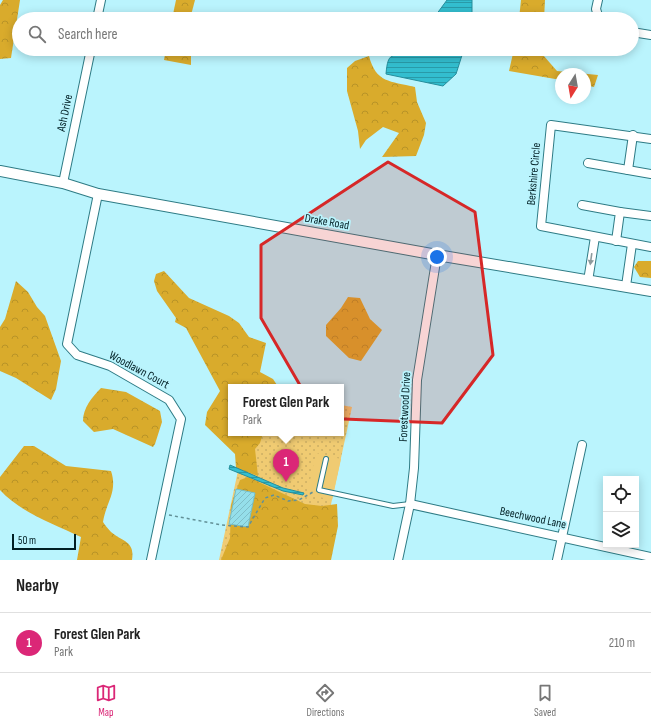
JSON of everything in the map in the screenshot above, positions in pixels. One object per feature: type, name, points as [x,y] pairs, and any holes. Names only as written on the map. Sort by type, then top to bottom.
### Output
[{"type":"street","points":[[99,12],[102,0]]},
{"type":"street","points":[[597,12],[598,0]]},
{"type":"street","points":[[639,33],[651,35]]},
{"type":"street","name":"Ash Drive","points":[[63,183],[90,56]]},
{"type":"street","name":"Berkshire Circle","points":[[594,236],[541,226],[551,125],[651,138]]},
{"type":"street","points":[[628,170],[633,135]]},
{"type":"street","points":[[588,163],[651,174]]},
{"type":"street","name":"Drake Road","points":[[0,171],[63,183],[98,194],[437,255],[651,291]]},
{"type":"street","name":"Woodlawn Court","points":[[98,194],[67,344],[77,355],[110,366],[169,400],[181,419],[151,560]]},
{"type":"street","points":[[582,205],[651,216]]},
{"type":"street","points":[[616,241],[620,212]]},
{"type":"street","points":[[588,281],[594,236],[632,244],[651,246]]},
{"type":"street","points":[[626,286],[632,244]]},
{"type":"street","name":"Forestwood Drive","points":[[398,560],[410,504],[414,468],[416,380],[437,255]]},
{"type":"street","points":[[557,560],[582,445]]},
{"type":"street","name":"Beechwood Lane","points":[[410,504],[651,557]]},
{"type":"lane","points":[[326,459],[318,490],[393,506],[410,504]]},
{"type":"path","points":[[161,513],[222,525],[248,527],[265,498],[274,495],[288,501],[299,500],[307,494],[318,490]]},
{"type":"highlighted area","points":[[388,162],[475,212],[493,355],[442,423],[319,418],[261,318],[261,245]]},
{"type":"shaded area","points":[[344,406],[352,407],[319,560],[219,560],[245,436],[344,436]]},
{"type":"shaded area","points":[[316,453],[341,459],[332,500],[307,494]]},
{"type":"green space","points":[[3,0],[20,0],[18,12],[12,12],[11,58],[0,59],[0,5]]},
{"type":"green space","points":[[176,0],[195,0],[192,12],[173,12]]},
{"type":"green space","points":[[521,0],[545,0],[544,12],[520,12]]},
{"type":"green space","points":[[165,56],[191,56],[191,65],[164,60]]},
{"type":"green space","points":[[369,56],[372,65],[380,76],[391,82],[415,87],[417,102],[426,123],[424,135],[416,156],[382,157],[399,133],[383,127],[366,140],[360,149],[358,131],[347,91],[347,68],[355,61]]},
{"type":"green space","points":[[512,56],[544,56],[555,69],[555,79],[509,71]]},
{"type":"green space","points":[[591,74],[598,75],[594,87],[591,86]]},
{"type":"green space","points":[[638,261],[651,261],[651,278],[640,277],[634,267]]},
{"type":"green space","points":[[164,271],[189,298],[229,316],[239,323],[249,337],[266,343],[260,372],[273,379],[276,384],[228,384],[228,436],[262,436],[260,443],[255,449],[258,476],[236,468],[235,454],[205,425],[207,412],[220,391],[186,328],[175,322],[176,318],[157,291],[154,281],[156,274]]},
{"type":"green space","points":[[16,281],[28,292],[37,307],[45,316],[61,361],[56,389],[51,400],[16,378],[0,371],[0,327],[5,319]]},
{"type":"green space","points":[[348,297],[360,298],[370,319],[382,330],[361,361],[349,358],[326,336],[326,325],[341,308]]},
{"type":"green space","points":[[101,388],[126,392],[160,411],[162,422],[153,447],[113,429],[94,432],[83,421],[86,407]]},
{"type":"green space","points":[[24,446],[34,446],[66,466],[111,471],[113,485],[111,497],[103,522],[111,532],[130,545],[132,549],[132,560],[77,560],[81,537],[28,512],[8,498],[0,490],[0,477]]},
{"type":"green space","points":[[248,477],[305,504],[322,506],[337,504],[338,526],[331,560],[221,560],[230,538],[231,505],[240,480]]},
{"type":"water","points":[[447,0],[472,0],[472,12],[438,12]]},
{"type":"water","points":[[392,56],[462,56],[456,74],[443,86],[386,74],[388,61]]},
{"type":"water","points":[[230,465],[283,488],[304,493],[303,495],[283,491],[229,469]]},
{"type":"building","points":[[236,489],[255,493],[248,527],[229,524]]},
{"type":"place","name":"Forest Glen Park","points":[[286,482]]}]
